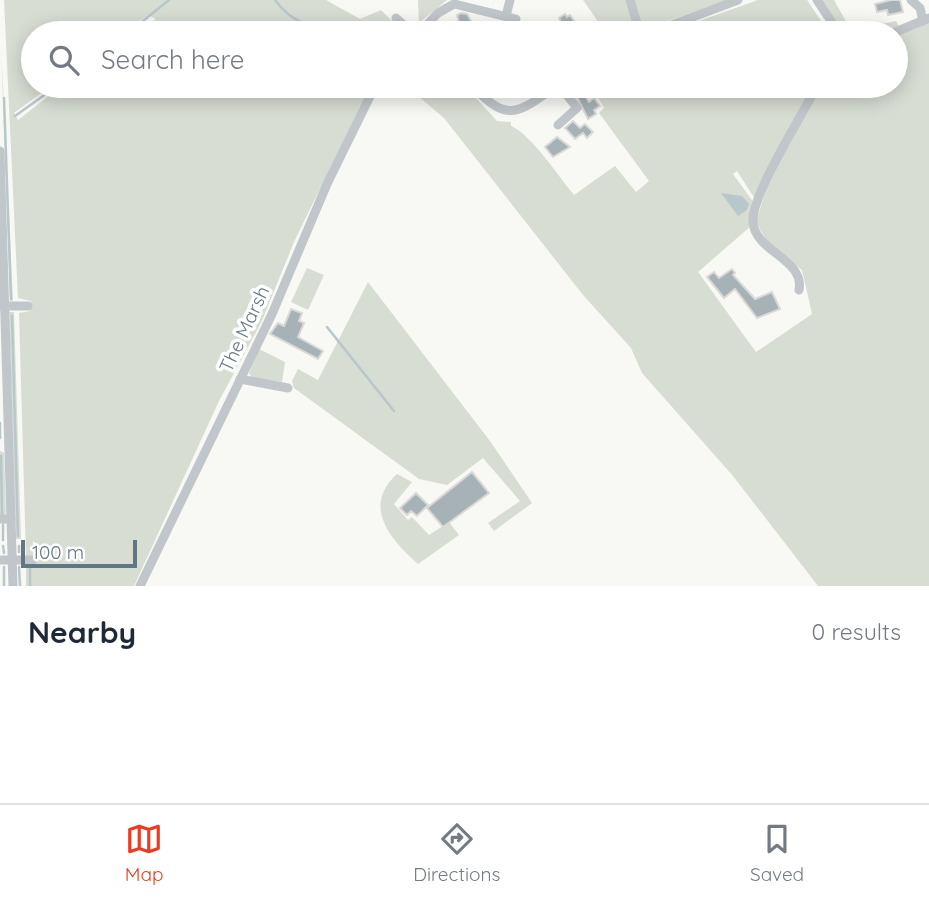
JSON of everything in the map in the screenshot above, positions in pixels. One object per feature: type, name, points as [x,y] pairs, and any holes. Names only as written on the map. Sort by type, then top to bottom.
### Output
[{"type":"street","points":[[430,21],[454,4],[511,18],[510,0]]},
{"type":"street","points":[[629,0],[636,21]]},
{"type":"street","points":[[681,21],[738,0]]},
{"type":"street","points":[[817,0],[831,21]]},
{"type":"street","points":[[908,27],[926,20],[920,8],[911,0]]},
{"type":"street","points":[[396,18],[399,21]]},
{"type":"street","name":"The Marsh","points":[[140,586],[279,299],[327,184],[369,98]]},
{"type":"street","points":[[485,98],[493,106],[512,112],[539,98]]},
{"type":"street","points":[[558,125],[577,108],[568,98]]},
{"type":"street","points":[[799,290],[801,279],[798,273],[771,250],[756,232],[752,220],[764,186],[811,98]]},
{"type":"street","points":[[0,151],[4,446],[11,519],[13,586]]},
{"type":"street","points":[[2,306],[28,306]]},
{"type":"street","points":[[240,379],[288,388]]},
{"type":"street","points":[[0,519],[11,519]]},
{"type":"street","points":[[0,560],[33,560]]},
{"type":"shaded area","points":[[4,0],[326,0],[360,19],[381,10],[392,21],[153,21],[156,19],[148,15],[139,21],[21,21],[21,98],[35,98],[14,113],[18,120],[46,98],[364,98],[294,242],[261,323],[219,401],[134,586],[26,586],[26,564],[35,564],[36,556],[26,556],[19,313],[30,311],[31,301],[18,298]]},
{"type":"shaded area","points":[[418,0],[447,0],[421,21],[419,21]]},
{"type":"shaded area","points":[[583,0],[627,0],[634,21],[598,21]]},
{"type":"shaded area","points":[[633,0],[727,0],[668,21],[639,21]]},
{"type":"shaded area","points":[[758,0],[807,0],[821,21],[699,21]]},
{"type":"shaded area","points":[[821,0],[834,0],[846,21],[836,21]]},
{"type":"shaded area","points":[[929,21],[929,586],[818,586],[733,476],[642,373],[631,348],[583,295],[444,118],[420,98],[476,98],[497,121],[511,122],[511,126],[527,138],[574,195],[615,166],[636,192],[649,181],[599,113],[604,108],[598,98],[809,98],[755,199],[737,171],[733,174],[754,203],[751,226],[698,272],[756,352],[812,314],[802,270],[770,247],[756,222],[768,183],[814,98],[908,98],[908,30]]},
{"type":"shaded area","points":[[1,45],[13,301],[10,301]]},
{"type":"shaded area","points":[[721,193],[742,196],[749,204],[747,210],[738,216]]},
{"type":"shaded area","points":[[307,268],[324,275],[308,310],[291,302]]},
{"type":"shaded area","points":[[368,282],[490,441],[532,503],[494,531],[488,523],[520,501],[483,458],[447,485],[419,479],[294,388],[292,381],[298,369],[318,380]]},
{"type":"shaded area","points":[[9,312],[14,312],[21,539],[16,539]]},
{"type":"shaded area","points":[[259,349],[285,362],[282,382],[252,378],[249,373]]},
{"type":"shaded area","points":[[0,451],[4,453],[6,517],[0,517]]},
{"type":"shaded area","points":[[397,474],[412,482],[394,504],[408,520],[412,517],[429,535],[449,522],[459,535],[418,564],[389,533],[381,510],[381,498]]},
{"type":"building","points":[[900,0],[903,12],[888,15],[887,10],[877,12],[875,4]]},
{"type":"building","points":[[467,14],[471,21],[459,21],[457,15]]},
{"type":"building","points":[[565,14],[567,17],[570,15],[574,21],[560,21],[559,18]]},
{"type":"building","points":[[578,98],[586,98],[589,102],[594,98],[600,106],[594,110],[596,114],[588,119]]},
{"type":"building","points":[[573,121],[580,128],[585,124],[593,132],[587,138],[583,133],[575,139],[565,128]]},
{"type":"building","points":[[557,137],[570,147],[553,157],[545,147]]},
{"type":"building","points":[[732,269],[735,273],[733,275],[755,299],[772,292],[780,309],[757,318],[735,289],[724,298],[707,277],[714,272],[719,278]]},
{"type":"building","points":[[291,309],[302,313],[299,321],[304,323],[298,337],[323,351],[318,359],[270,334],[278,323],[284,326]]},
{"type":"building","points":[[472,472],[489,493],[443,527],[427,508]]},
{"type":"building","points":[[416,493],[428,505],[417,516],[411,511],[407,515],[400,508]]},
{"type":"waterway","points":[[143,21],[169,0]]},
{"type":"waterway","points":[[275,0],[282,9],[300,21]]},
{"type":"waterway","points":[[4,98],[11,299]]},
{"type":"waterway","points":[[15,116],[40,98]]},
{"type":"waterway","points":[[12,316],[18,536]]},
{"type":"waterway","points":[[327,327],[394,411]]},
{"type":"waterway","points":[[0,423],[0,438]]},
{"type":"waterway","points":[[1,456],[2,515]]},
{"type":"waterway","points":[[3,523],[3,540]]},
{"type":"waterway","points":[[3,546],[4,553]]},
{"type":"waterway","points":[[19,546],[19,552]]},
{"type":"waterway","points":[[4,567],[4,586]]},
{"type":"waterway","points":[[19,567],[20,586]]},
{"type":"waterway","points":[[30,569],[30,586]]}]
